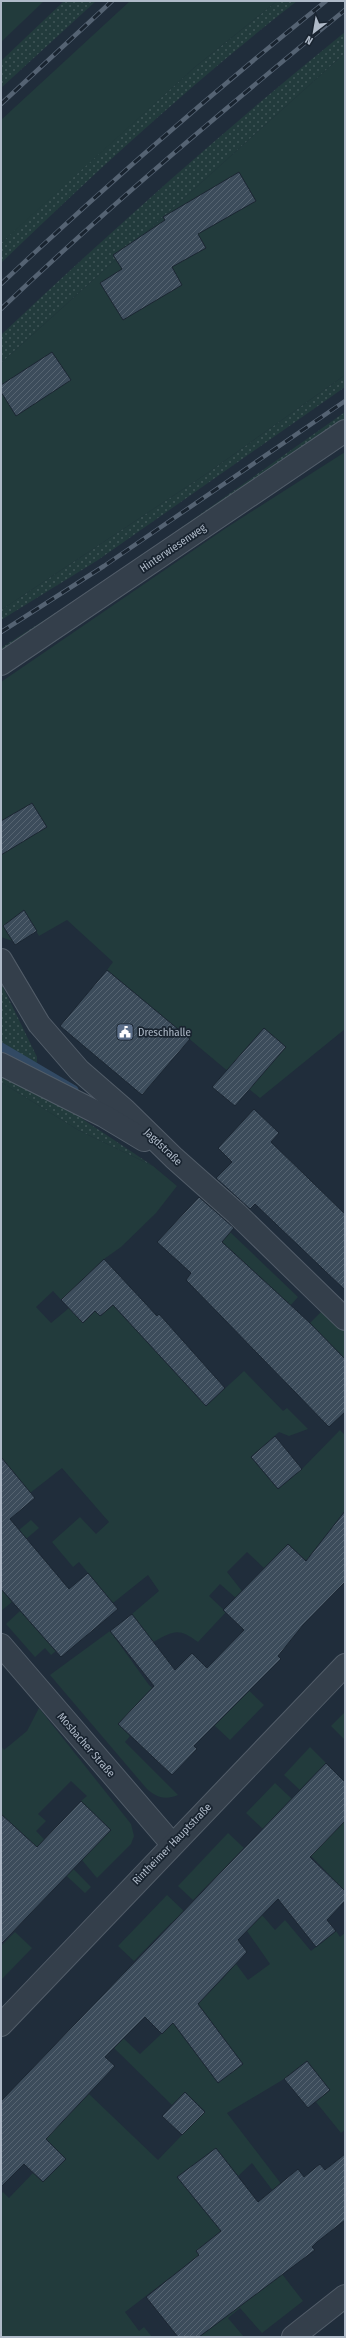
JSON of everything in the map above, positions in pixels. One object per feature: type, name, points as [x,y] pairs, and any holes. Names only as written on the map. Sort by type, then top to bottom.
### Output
[{"type":"street","name":"Hinterwiesenweg","points":[[1,664],[345,432]]},
{"type":"street","name":"Jagdstraße","points":[[3,963],[39,1024],[79,1070],[125,1110],[174,1158],[236,1213],[345,1318]]},
{"type":"street","points":[[1,1064],[104,1116],[174,1158]]},
{"type":"street","name":"Mosbacher Straße","points":[[1,1645],[172,1844]]},
{"type":"street","name":"Rintheimer Hauptstraße","points":[[1,2024],[345,1665]]},
{"type":"street","points":[[293,2337],[345,2296]]},
{"type":"green space","points":[[1,1],[44,1],[1,42]]},
{"type":"green space","points":[[64,1],[96,1],[1,88],[1,61]]},
{"type":"green space","points":[[130,1],[277,1],[195,67],[1,243],[1,120]]},
{"type":"green space","points":[[277,1],[297,1],[220,63],[145,128],[1,263],[1,243],[25,220],[195,67]]},
{"type":"green space","points":[[345,32],[345,53],[1,363],[1,335],[213,142]]},
{"type":"green space","points":[[345,53],[345,375],[206,474],[1,610],[1,363]]},
{"type":"green space","points":[[345,375],[345,387],[98,560],[1,620],[1,610],[206,474]]},
{"type":"green space","points":[[345,412],[345,423],[1,658],[1,648],[113,576]]},
{"type":"green space","points":[[345,452],[345,1029],[260,1098],[107,970],[113,962],[67,920],[39,936],[36,931],[18,943],[1,937],[1,682],[226,528]]},
{"type":"green space","points":[[1,983],[37,1057],[37,1062],[29,1069],[1,1055]]},
{"type":"green space","points":[[1,1071],[57,1102],[153,1166],[78,1130],[1,1082]]},
{"type":"green space","points":[[1,1082],[78,1130],[153,1166],[177,1186],[156,1213],[121,1247],[104,1259],[66,1305],[53,1291],[36,1307],[51,1323],[69,1308],[83,1322],[95,1311],[101,1316],[113,1305],[136,1330],[154,1313],[168,1325],[148,1343],[206,1406],[244,1371],[283,1411],[287,1408],[308,1429],[289,1436],[279,1432],[251,1457],[278,1489],[302,1469],[340,1430],[345,1435],[345,1511],[330,1531],[338,1538],[313,1567],[288,1544],[264,1568],[247,1552],[227,1572],[249,1600],[244,1605],[220,1584],[209,1596],[226,1612],[198,1642],[185,1634],[176,1632],[166,1635],[153,1642],[132,1614],[159,1591],[148,1575],[113,1603],[79,1562],[73,1567],[52,1542],[80,1517],[96,1534],[109,1522],[62,1468],[30,1493],[1,1480]]},
{"type":"green space","points":[[230,1232],[298,1297],[290,1306],[222,1242]]},
{"type":"green space","points":[[322,1311],[345,1332],[345,1359],[310,1323]]},
{"type":"green space","points":[[31,1520],[39,1528],[1,1560],[1,1545]]},
{"type":"green space","points":[[1,1589],[12,1602],[1,1611]]},
{"type":"green space","points":[[20,1611],[56,1651],[51,1655],[45,1648],[35,1657],[6,1624]]},
{"type":"green space","points":[[110,1631],[149,1685],[181,1715],[171,1725],[143,1698],[118,1724],[130,1736],[125,1742],[178,1795],[166,1798],[158,1796],[147,1789],[50,1675]]},
{"type":"green space","points":[[218,1661],[264,1705],[230,1740],[214,1725]]},
{"type":"green space","points":[[39,1708],[131,1824],[134,1836],[131,1844],[97,1878],[82,1860],[111,1830],[81,1801],[87,1796],[71,1781],[38,1814],[46,1821],[36,1831],[91,1887],[85,1893],[1,1815],[1,1746],[4,1750],[27,1731]]},
{"type":"green space","points":[[345,1712],[345,1740],[331,1726]]},
{"type":"green space","points":[[310,1747],[326,1763],[300,1790],[284,1775]]},
{"type":"green space","points":[[275,1783],[292,1799],[263,1829],[246,1813]]},
{"type":"green space","points":[[345,1821],[345,1891],[311,1856]]},
{"type":"green space","points":[[228,1833],[244,1848],[193,1900],[178,1886]]},
{"type":"green space","points":[[167,1895],[228,1953],[248,1980],[270,1964],[247,1931],[262,1915],[275,1930],[285,1920],[311,1951],[336,1931],[340,1937],[345,1933],[345,2130],[341,2133],[316,2102],[330,2090],[307,2061],[284,2079],[227,2113],[282,2185],[273,2191],[252,2163],[238,2176],[216,2148],[178,2177],[200,2206],[218,2192],[303,2301],[262,2333],[240,2308],[228,2318],[244,2337],[199,2337],[212,2326],[172,2276],[125,2312],[139,2331],[144,2327],[152,2337],[1,2337],[1,2194],[3,2192],[9,2198],[33,2173],[43,2182],[66,2159],[33,2126],[62,2121],[89,2094],[158,2160],[205,2111],[185,2092],[172,2105],[114,2048],[123,2038],[140,2054],[174,2022],[218,2082],[243,2064],[198,2004],[226,1975],[171,1923],[134,1961],[118,1946]]},
{"type":"green space","points":[[15,1932],[32,1948],[1,1980],[1,1946]]},
{"type":"building","points":[[239,172],[256,201],[198,234],[206,248],[172,267],[182,285],[123,320],[100,283],[122,269],[113,255],[165,220],[163,217]]},
{"type":"building","points":[[52,352],[71,380],[16,416],[1,392],[1,385]]},
{"type":"building","points":[[32,803],[47,827],[1,855],[1,821]]},
{"type":"building","points":[[24,910],[37,931],[15,945],[3,926]]},
{"type":"building","name":"Dreschhalle","points":[[107,970],[190,1039],[142,1095],[60,1026]]},
{"type":"building","points":[[264,1028],[286,1047],[235,1106],[212,1087]]},
{"type":"building","points":[[254,1109],[279,1133],[271,1142],[345,1214],[345,1290],[255,1204],[250,1209],[216,1178],[232,1162],[218,1148]]},
{"type":"building","points":[[199,1197],[234,1228],[222,1242],[310,1323],[345,1359],[345,1412],[329,1427],[186,1280],[191,1273],[157,1242]]},
{"type":"building","points":[[104,1259],[157,1316],[159,1314],[225,1388],[206,1406],[113,1305],[100,1316],[95,1311],[83,1323],[61,1300]]},
{"type":"building","points":[[275,1436],[302,1469],[278,1489],[251,1457]]},
{"type":"building","points":[[1,1457],[35,1498],[10,1519],[69,1589],[88,1573],[118,1609],[61,1657],[1,1589]]},
{"type":"building","points":[[345,1511],[345,1582],[303,1625],[278,1656],[281,1659],[194,1746],[197,1749],[172,1775],[118,1724],[154,1686],[110,1631],[132,1614],[175,1670],[192,1653],[207,1668],[244,1630],[223,1610],[288,1544],[306,1561]]},
{"type":"building","points":[[326,1763],[345,1782],[345,1821],[310,1857],[345,1891],[345,1901],[327,1920],[336,1931],[316,1947],[278,1899],[238,1940],[247,1952],[198,2004],[243,2064],[218,2083],[173,2023],[162,2034],[145,2017],[105,2057],[115,2066],[46,2139],[66,2159],[43,2182],[24,2164],[1,2187],[1,2101]]},
{"type":"building","points":[[81,1801],[111,1830],[1,1944],[1,1814],[37,1847]]},
{"type":"building","points":[[307,2061],[330,2090],[308,2108],[284,2079]]},
{"type":"building","points":[[185,2092],[205,2112],[182,2135],[162,2116]]},
{"type":"building","points":[[216,2148],[258,2202],[298,2169],[304,2177],[320,2164],[325,2170],[345,2154],[345,2220],[317,2242],[312,2247],[315,2250],[199,2337],[178,2337],[146,2297],[199,2255],[196,2251],[221,2231],[177,2177]]},
{"type":"waterway","points":[[1,1047],[74,1090]]},
{"type":"railway","points":[[1,104],[112,1]]},
{"type":"railway","points":[[1,284],[160,140],[326,1]]},
{"type":"railway","points":[[1,309],[170,156],[345,10]]},
{"type":"railway","points":[[1,632],[104,566],[345,401]]},
{"type":"place","name":"Dreschhalle","points":[[125,1032]]}]
